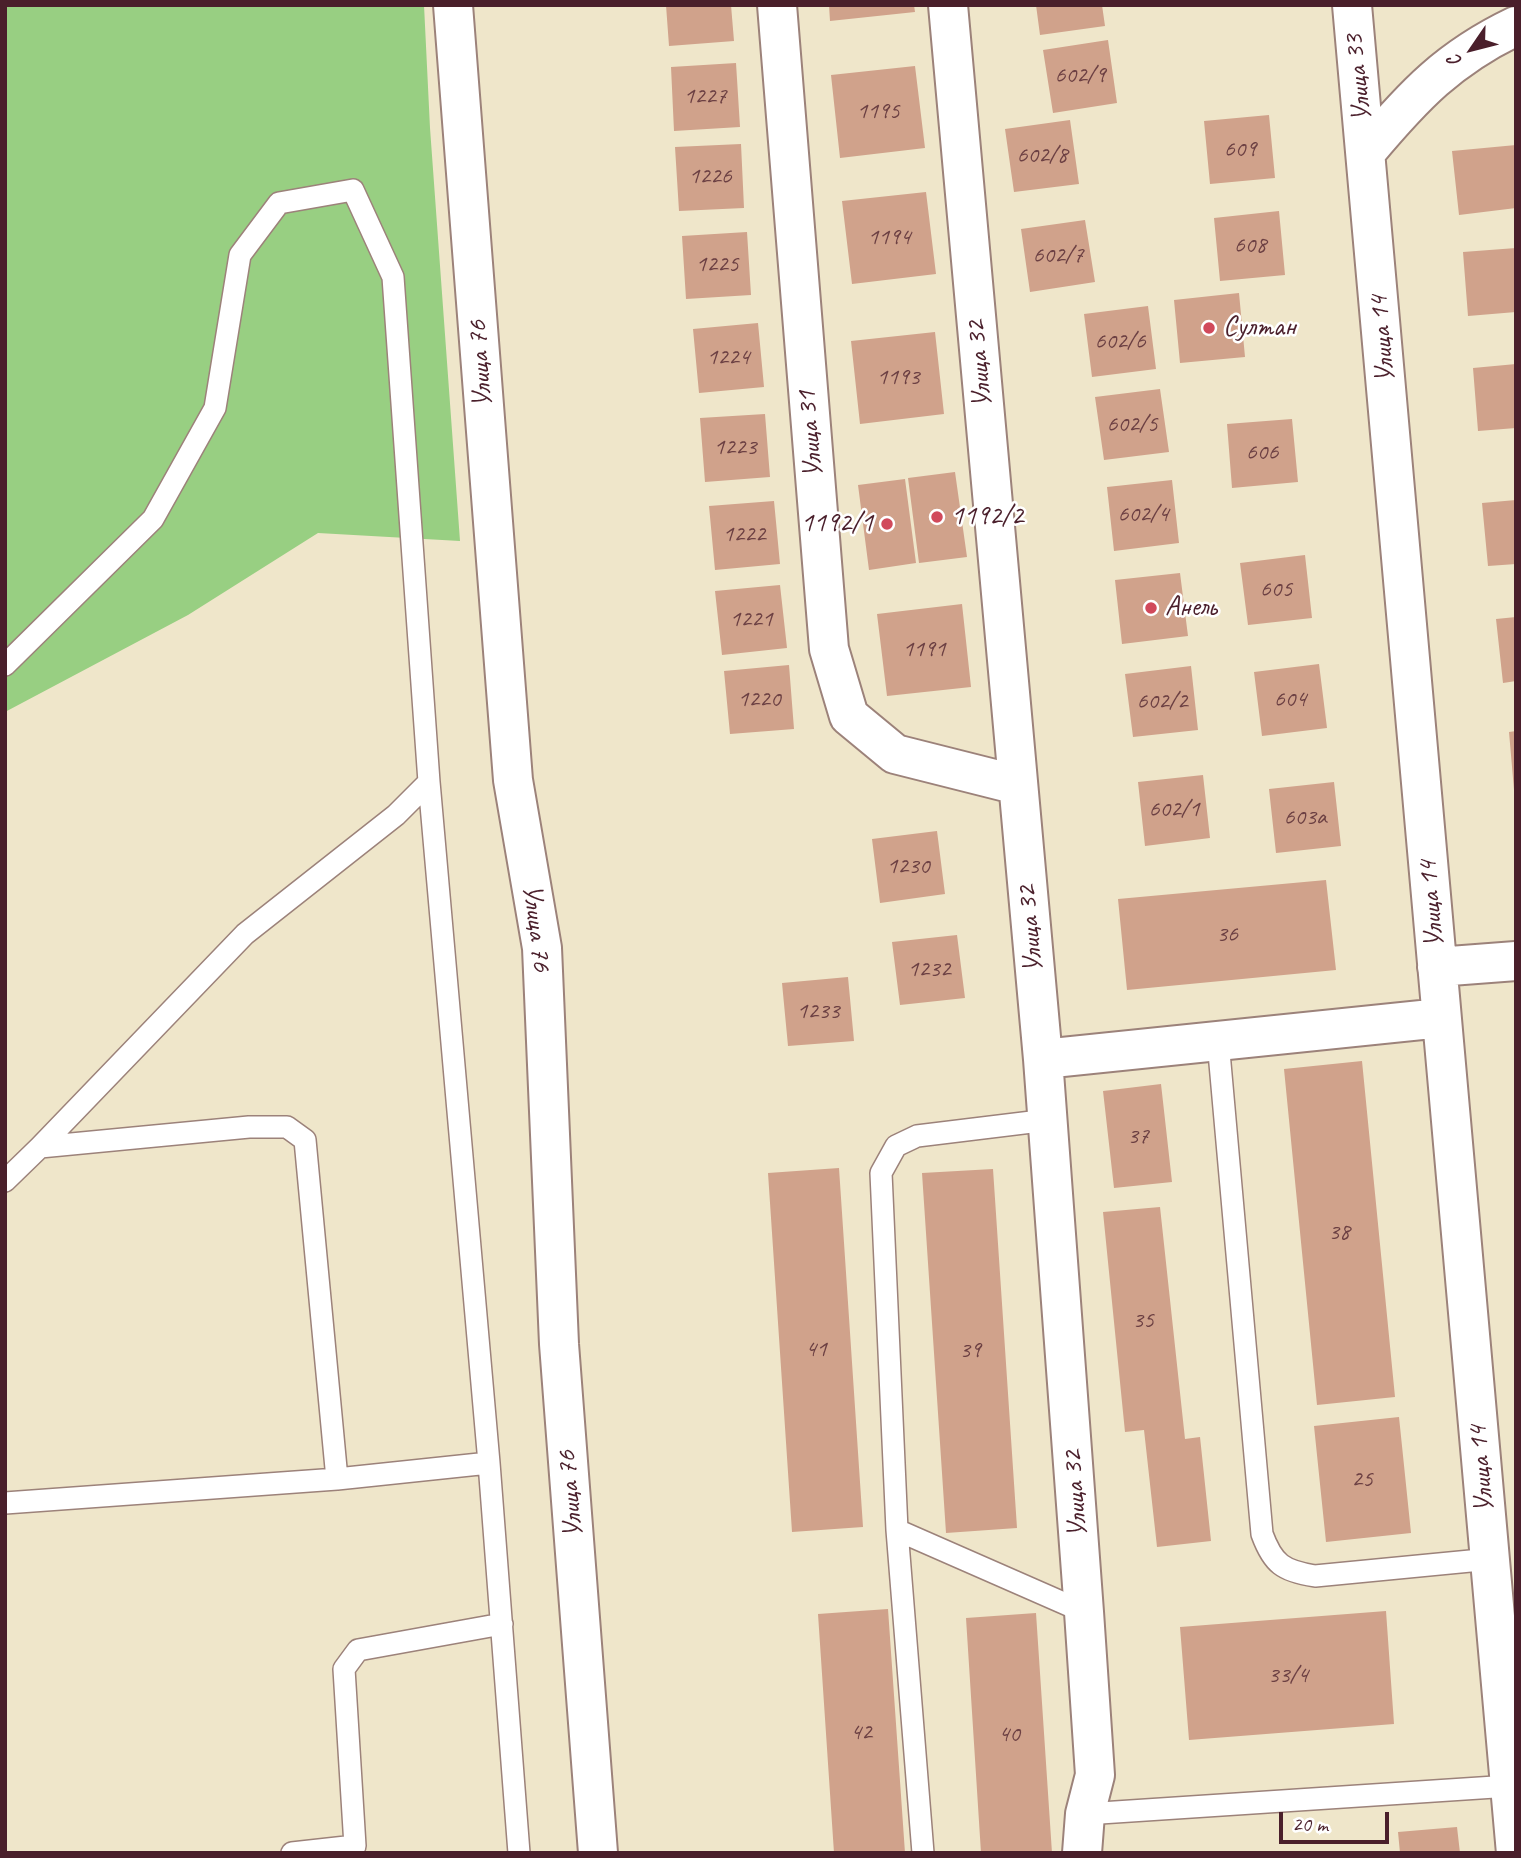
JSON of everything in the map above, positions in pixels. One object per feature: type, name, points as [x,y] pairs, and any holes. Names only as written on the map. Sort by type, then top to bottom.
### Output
[{"type":"street","name":"Улица 76","points":[[453,5],[513,780],[542,948],[559,1344],[598,1853]]},
{"type":"street","name":"Улица 31","points":[[777,5],[829,649],[849,716],[895,754],[1018,785]]},
{"type":"street","name":"Улица 32","points":[[948,5],[1043,1059],[1096,1776],[1085,1814],[1082,1853]]},
{"type":"street","name":"Улица 33","points":[[1352,5],[1367,151]]},
{"type":"street","points":[[1367,151],[1415,94],[1474,46],[1516,26]]},
{"type":"street","name":"Улица 14","points":[[1367,151],[1441,1018],[1513,1785],[1516,1853]]},
{"type":"street","points":[[1437,967],[1516,961]]},
{"type":"street","points":[[1043,1059],[1441,1018]]},
{"type":"lane","points":[[5,664],[153,519],[215,408],[240,255],[279,203],[354,190],[393,277],[429,782],[489,1463],[519,1853]]},
{"type":"lane","points":[[5,1181],[245,934],[396,815],[429,782]]},
{"type":"lane","points":[[1218,1041],[1262,1534],[1271,1557],[1294,1573],[1315,1576],[1490,1559]]},
{"type":"lane","points":[[923,1853],[897,1530],[880,1172],[896,1146],[917,1136],[1048,1120]]},
{"type":"lane","points":[[40,1147],[249,1127],[286,1128],[305,1140],[337,1479]]},
{"type":"lane","points":[[5,1503],[337,1479],[489,1463]]},
{"type":"lane","points":[[897,1530],[1084,1612]]},
{"type":"lane","points":[[292,1853],[356,1850],[344,1669],[358,1650],[502,1624]]},
{"type":"lane","points":[[1085,1814],[1513,1785]]},
{"type":"green space","points":[[5,5],[424,5],[430,128],[460,541],[318,533],[188,615],[5,712]]},
{"type":"building","points":[[666,5],[731,5],[734,41],[669,46]]},
{"type":"building","points":[[829,5],[914,5],[915,12],[830,21]]},
{"type":"building","points":[[1036,5],[1102,5],[1105,26],[1040,35]]},
{"type":"building","points":[[1108,40],[1117,103],[1053,113],[1043,50]]},
{"type":"building","points":[[736,63],[740,127],[674,131],[671,67]]},
{"type":"building","points":[[915,66],[925,148],[840,158],[831,75]]},
{"type":"building","points":[[1269,115],[1275,178],[1210,184],[1204,121]]},
{"type":"building","points":[[1070,120],[1079,184],[1014,192],[1005,129]]},
{"type":"building","points":[[741,144],[744,208],[679,211],[675,147]]},
{"type":"building","points":[[1516,145],[1516,208],[1459,215],[1452,151]]},
{"type":"building","points":[[926,192],[936,274],[852,284],[842,201]]},
{"type":"building","points":[[1279,211],[1285,275],[1220,281],[1214,218]]},
{"type":"building","points":[[1085,220],[1095,282],[1030,292],[1021,229]]},
{"type":"building","points":[[747,232],[751,295],[686,299],[682,236]]},
{"type":"building","points":[[1516,248],[1516,312],[1468,316],[1463,252]]},
{"type":"building","name":"Султан","points":[[1239,293],[1245,357],[1180,363],[1174,300]]},
{"type":"building","points":[[1148,306],[1156,369],[1092,377],[1084,314]]},
{"type":"building","points":[[758,323],[764,387],[699,393],[693,329]]},
{"type":"building","points":[[935,332],[944,414],[860,424],[851,341]]},
{"type":"building","points":[[1516,364],[1516,428],[1478,431],[1473,368]]},
{"type":"building","points":[[1160,389],[1169,452],[1104,460],[1095,397]]},
{"type":"building","points":[[765,414],[770,477],[705,482],[700,418]]},
{"type":"building","points":[[1292,419],[1298,482],[1232,488],[1227,424]]},
{"type":"building","name":"1192/2","points":[[955,472],[967,557],[919,563],[908,478]]},
{"type":"building","name":"1192/1","points":[[905,479],[916,563],[869,570],[858,485]]},
{"type":"building","points":[[1172,480],[1179,543],[1114,551],[1107,487]]},
{"type":"building","points":[[1516,500],[1516,564],[1488,566],[1482,503]]},
{"type":"building","points":[[774,501],[780,564],[715,570],[709,506]]},
{"type":"building","points":[[1305,555],[1312,618],[1248,625],[1240,563]]},
{"type":"building","name":"Анель","points":[[1180,573],[1188,636],[1122,644],[1115,580]]},
{"type":"building","points":[[780,585],[787,648],[722,655],[715,591]]},
{"type":"building","points":[[962,604],[971,687],[887,696],[877,614]]},
{"type":"building","points":[[1516,617],[1516,681],[1503,683],[1496,619]]},
{"type":"building","points":[[1319,664],[1327,728],[1262,736],[1254,672]]},
{"type":"building","points":[[789,665],[794,729],[730,734],[724,671]]},
{"type":"building","points":[[1191,666],[1198,730],[1133,737],[1125,674]]},
{"type":"building","points":[[1516,731],[1516,790],[1514,790],[1509,732]]},
{"type":"building","points":[[1203,775],[1210,838],[1145,846],[1138,782]]},
{"type":"building","points":[[1334,782],[1341,846],[1276,853],[1269,789]]},
{"type":"building","points":[[937,831],[945,894],[880,903],[872,839]]},
{"type":"building","points":[[1326,880],[1336,970],[1127,990],[1118,899]]},
{"type":"building","points":[[957,935],[965,998],[900,1005],[892,942]]},
{"type":"building","points":[[848,977],[854,1041],[788,1046],[782,983]]},
{"type":"building","points":[[1362,1061],[1395,1397],[1317,1405],[1284,1069]]},
{"type":"building","points":[[1161,1084],[1172,1182],[1114,1188],[1103,1091]]},
{"type":"building","points":[[839,1168],[863,1527],[792,1532],[768,1173]]},
{"type":"building","points":[[993,1169],[1017,1528],[946,1533],[922,1173]]},
{"type":"building","points":[[1160,1207],[1185,1439],[1200,1437],[1211,1541],[1157,1547],[1144,1430],[1125,1432],[1103,1212]]},
{"type":"building","points":[[1399,1417],[1411,1533],[1326,1542],[1314,1426]]},
{"type":"building","points":[[888,1609],[905,1853],[834,1853],[818,1614]]},
{"type":"building","points":[[1386,1611],[1394,1724],[1189,1740],[1180,1627]]},
{"type":"building","points":[[1036,1613],[1052,1853],[981,1853],[966,1618]]},
{"type":"building","points":[[1457,1827],[1460,1853],[1400,1853],[1398,1832]]},
{"type":"place","name":"Султан","points":[[1209,328]]},
{"type":"place","name":"1192/2","points":[[937,517]]},
{"type":"place","name":"1192/1","points":[[887,524]]},
{"type":"place","name":"Анель","points":[[1151,608]]}]
